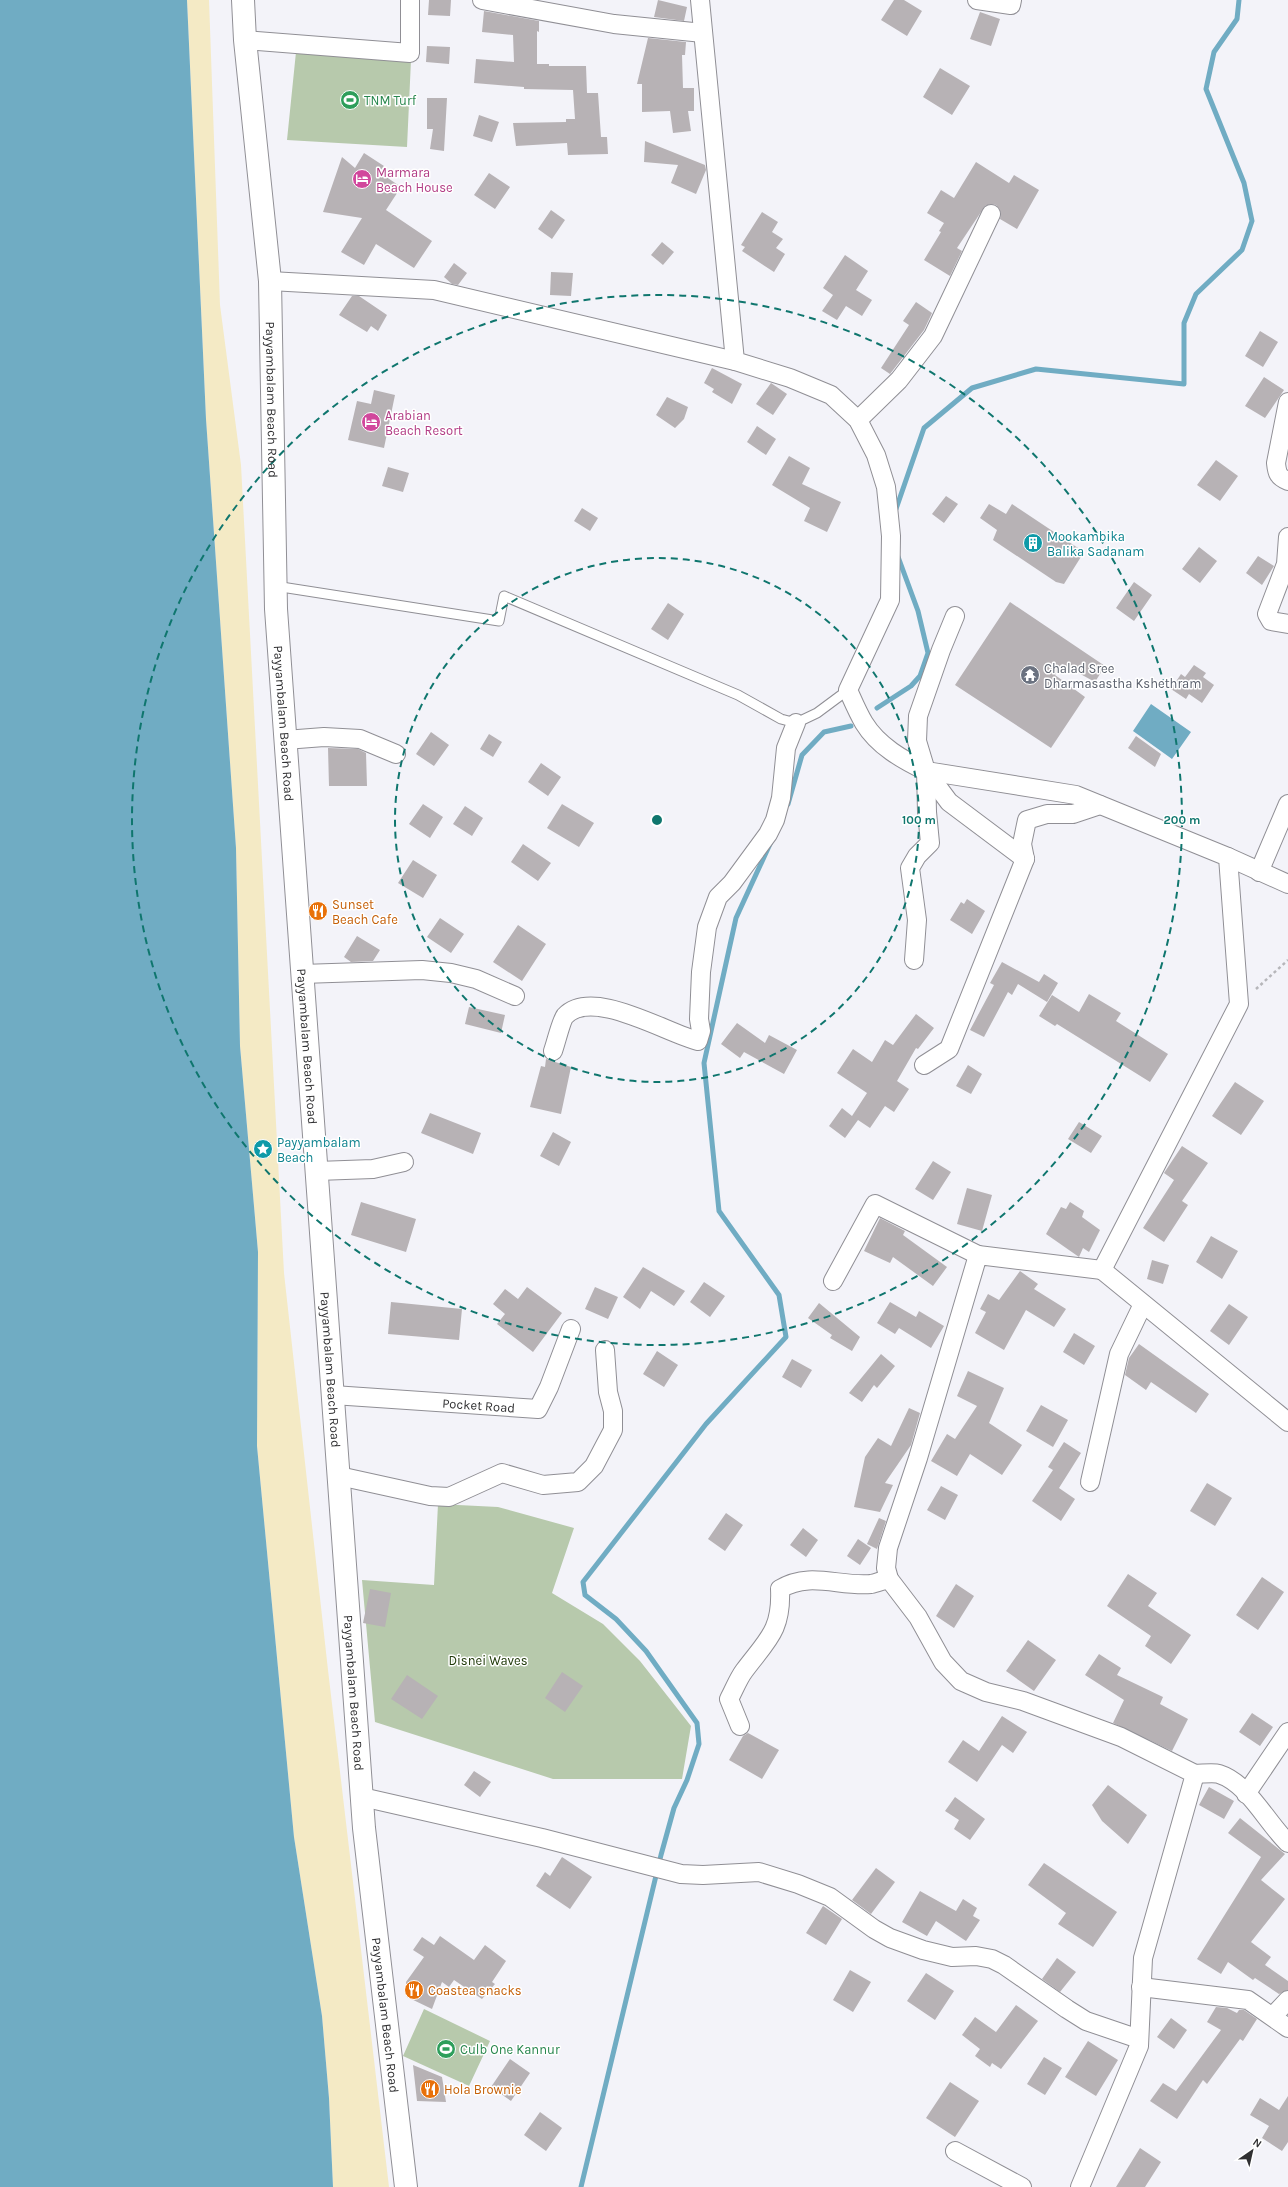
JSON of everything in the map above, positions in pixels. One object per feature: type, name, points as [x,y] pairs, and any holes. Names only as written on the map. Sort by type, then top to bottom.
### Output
[{"type":"main road","name":"Payyambalam Beach Road","points":[[242,0],[270,281],[274,586],[362,1797],[406,2187]]},
{"type":"street","points":[[245,40],[410,53],[410,0]]},
{"type":"street","points":[[482,0],[614,24],[703,33]]},
{"type":"street","points":[[700,0],[735,361]]},
{"type":"street","points":[[978,0],[1011,5],[1012,0]]},
{"type":"street","points":[[858,420],[899,380],[933,336],[991,214]]},
{"type":"street","points":[[270,281],[434,290],[735,361],[790,378],[831,395],[858,420],[876,455],[886,487],[891,536],[890,600],[848,690],[865,725],[880,741],[904,760],[926,771],[1076,795],[1228,857],[1288,884]]},
{"type":"street","points":[[1288,402],[1276,463],[1276,472],[1280,478],[1288,481]]},
{"type":"street","points":[[1288,536],[1286,564],[1267,614],[1271,621],[1288,624]]},
{"type":"street","points":[[914,960],[917,920],[910,868],[918,856],[930,843],[926,812],[926,771],[917,741],[918,716],[941,650],[956,616]]},
{"type":"street","points":[[553,1051],[564,1017],[575,1008],[593,1007],[617,1011],[646,1020],[662,1029],[698,1041],[701,1031],[699,1019],[701,972],[707,927],[718,897],[732,883],[768,834],[775,820],[781,798],[786,748],[796,723]]},
{"type":"street","points":[[286,740],[324,737],[360,740],[396,754]]},
{"type":"street","points":[[926,771],[949,802],[1025,859]]},
{"type":"street","points":[[1259,872],[1288,804]]},
{"type":"street","points":[[924,1065],[949,1049],[1025,859],[1022,844],[1027,820],[1047,814],[1073,814],[1100,805]]},
{"type":"street","points":[[1102,1270],[1239,1004],[1228,857]]},
{"type":"street","points":[[302,974],[422,970],[451,972],[476,979],[515,996]]},
{"type":"street","points":[[317,1171],[366,1170],[404,1162]]},
{"type":"street","points":[[833,1281],[875,1204],[978,1255],[1102,1270],[1288,1422]]},
{"type":"street","points":[[978,1255],[918,1458],[888,1548],[886,1568],[889,1579],[918,1617],[943,1662],[961,1681],[986,1692],[1023,1701],[1121,1738],[1195,1774],[1219,1773],[1238,1785],[1288,1843]]},
{"type":"street","points":[[1090,1482],[1119,1354],[1143,1304]]},
{"type":"street","name":"Pocket Road","points":[[333,1395],[538,1409],[571,1329]]},
{"type":"street","points":[[339,1476],[430,1496],[449,1497],[502,1473],[543,1486],[578,1482],[594,1466],[613,1430],[613,1411],[608,1392],[605,1350]]},
{"type":"street","points":[[740,1726],[729,1699],[743,1672],[764,1647],[779,1618],[780,1588],[793,1581],[810,1579],[872,1584],[889,1579]]},
{"type":"street","points":[[1246,1794],[1288,1732]]},
{"type":"street","points":[[1080,2187],[1138,2046],[1143,1958],[1195,1774]]},
{"type":"street","points":[[362,1797],[542,1838],[681,1874],[703,1875],[759,1872],[798,1884],[830,1897],[874,1929],[890,1938],[923,1950],[952,1957],[976,1956],[992,1959],[1004,1965],[1066,2009],[1086,2021],[1139,2039]]},
{"type":"street","points":[[1142,1987],[1248,2000],[1273,2016],[1288,2028]]},
{"type":"street","points":[[1273,2016],[1288,2000]]},
{"type":"street","points":[[955,2152],[1022,2187]]},
{"type":"lane","points":[[274,586],[499,621],[504,596],[738,695],[781,719],[796,723],[817,713],[848,690]]},
{"type":"path","points":[[1239,1004],[1288,960]]},
{"type":"green space","name":"TNM Turf","points":[[296,52],[411,60],[407,147],[287,140]]},
{"type":"green space","name":"Disnei Waves","points":[[438,1504],[498,1507],[574,1528],[552,1593],[603,1624],[640,1661],[691,1726],[682,1779],[553,1779],[375,1722],[362,1580],[434,1585]]},
{"type":"green space","name":"Culb One Kannur","points":[[424,2009],[490,2041],[469,2086],[403,2056]]},
{"type":"sand","name":"Payyambalam Beach","points":[[187,0],[209,0],[220,305],[241,465],[284,1273],[328,1670],[389,2187],[333,2187],[329,2098],[322,2016],[294,1837],[257,1446],[258,1252],[240,1046],[236,848],[206,419]]},
{"type":"water","points":[[0,0],[187,0],[206,419],[236,848],[240,1046],[258,1252],[257,1446],[294,1837],[322,2016],[329,2098],[333,2187],[0,2187]]},
{"type":"water","points":[[1151,704],[1191,732],[1172,759],[1133,731]]},
{"type":"building","points":[[429,0],[451,0],[450,16],[428,15]]},
{"type":"building","points":[[658,0],[687,7],[684,21],[654,17]]},
{"type":"building","points":[[894,0],[904,0],[922,11],[907,36],[881,20]]},
{"type":"building","points":[[484,11],[539,21],[539,32],[537,31],[537,64],[549,64],[549,66],[586,66],[587,93],[598,93],[601,137],[607,137],[608,154],[568,155],[567,143],[516,146],[513,123],[566,122],[566,119],[575,119],[573,90],[524,89],[524,87],[474,83],[476,59],[514,62],[513,35],[482,32]]},
{"type":"building","points":[[980,12],[1000,19],[991,46],[970,39]]},
{"type":"building","points":[[648,38],[686,42],[685,55],[682,55],[683,88],[694,88],[694,111],[688,111],[691,131],[673,133],[670,111],[642,112],[642,84],[637,84]]},
{"type":"building","points":[[427,46],[450,47],[449,64],[426,62]]},
{"type":"building","points":[[940,68],[970,86],[952,115],[923,97]]},
{"type":"building","points":[[427,98],[447,98],[444,151],[430,149],[433,129],[427,129]]},
{"type":"building","points":[[479,115],[499,122],[492,142],[473,136]]},
{"type":"building","points":[[645,141],[705,165],[706,170],[696,194],[671,183],[678,165],[644,162]]},
{"type":"building","points":[[364,153],[384,166],[379,172],[401,187],[386,210],[432,241],[414,268],[376,244],[364,265],[341,252],[362,218],[323,212],[342,157],[355,168]]},
{"type":"building","points":[[976,162],[1009,183],[1014,175],[1039,190],[1017,229],[1000,219],[1001,213],[996,205],[991,204],[985,206],[957,248],[962,251],[950,276],[924,260],[941,232],[939,231],[944,223],[927,213],[941,190],[954,198]]},
{"type":"building","points":[[489,173],[510,187],[495,209],[474,195]]},
{"type":"building","points":[[551,210],[565,220],[552,239],[538,229]]},
{"type":"building","points":[[762,212],[778,222],[772,232],[783,239],[776,248],[785,254],[774,272],[742,251],[745,247],[741,245]]},
{"type":"building","points":[[662,242],[674,252],[663,265],[651,255]]},
{"type":"building","points":[[845,255],[868,271],[856,290],[872,300],[862,316],[846,306],[837,320],[822,311],[833,295],[823,288]]},
{"type":"building","points":[[454,263],[467,273],[458,285],[452,284],[444,277]]},
{"type":"building","points":[[551,272],[573,273],[571,296],[550,295]]},
{"type":"building","points":[[352,296],[359,296],[387,315],[378,331],[371,326],[367,332],[339,315]]},
{"type":"building","points":[[916,302],[932,313],[924,330],[890,374],[881,368],[909,325],[903,321]]},
{"type":"building","points":[[1260,331],[1278,342],[1263,367],[1245,356]]},
{"type":"building","points":[[712,368],[742,384],[732,404],[712,392],[714,389],[704,383]]},
{"type":"building","points":[[1264,377],[1284,390],[1265,418],[1245,406]]},
{"type":"building","points":[[771,383],[787,394],[773,415],[756,404]]},
{"type":"building","name":"Arabian Beach Resort","points":[[374,390],[395,395],[384,448],[348,440],[357,401],[371,404]]},
{"type":"building","points":[[667,397],[688,407],[684,419],[675,428],[656,415]]},
{"type":"building","points":[[757,426],[776,439],[766,455],[747,442]]},
{"type":"building","points":[[789,456],[810,468],[802,484],[841,502],[827,532],[804,521],[810,508],[772,485]]},
{"type":"building","points":[[1216,460],[1238,476],[1220,501],[1197,485]]},
{"type":"building","points":[[388,467],[409,473],[403,492],[382,486]]},
{"type":"building","points":[[946,496],[958,504],[944,523],[932,514]]},
{"type":"building","name":"Mookambika Balika Sadanam","points":[[989,504],[1006,514],[1012,504],[1084,552],[1064,584],[1056,582],[993,540],[997,530],[980,518]]},
{"type":"building","points":[[582,508],[598,518],[590,531],[574,521]]},
{"type":"building","points":[[1199,547],[1217,561],[1200,583],[1182,569]]},
{"type":"building","points":[[1258,556],[1274,566],[1262,585],[1246,573]]},
{"type":"building","points":[[1134,582],[1152,595],[1134,621],[1116,608]]},
{"type":"building","name":"Chalad Sree Dharmasastha Kshethram","points":[[1010,602],[1105,666],[1095,682],[1062,664],[1055,675],[1085,697],[1051,748],[955,685]]},
{"type":"building","points":[[668,603],[684,614],[668,640],[651,629]]},
{"type":"building","points":[[1194,665],[1206,673],[1203,677],[1214,685],[1202,703],[1189,694],[1186,699],[1171,689],[1181,674],[1185,677]]},
{"type":"building","points":[[431,732],[449,745],[434,766],[416,754]]},
{"type":"building","points":[[489,734],[502,742],[493,757],[480,749]]},
{"type":"building","points":[[1136,736],[1161,754],[1155,767],[1128,748]]},
{"type":"building","points":[[328,748],[358,749],[366,753],[367,786],[329,786]]},
{"type":"building","points":[[541,763],[561,777],[548,796],[528,782]]},
{"type":"building","points":[[423,804],[443,817],[430,838],[409,824]]},
{"type":"building","points":[[562,804],[594,823],[579,847],[547,828]]},
{"type":"building","points":[[465,806],[483,818],[472,836],[453,824]]},
{"type":"building","points":[[523,844],[551,863],[538,881],[511,862]]},
{"type":"building","points":[[413,860],[437,875],[423,898],[398,883]]},
{"type":"building","points":[[967,899],[985,911],[972,934],[950,920],[961,902],[964,904]]},
{"type":"building","points":[[440,918],[464,934],[451,953],[427,937]]},
{"type":"building","points":[[518,925],[546,944],[522,981],[493,962]]},
{"type":"building","points":[[357,936],[380,950],[373,961],[351,962],[344,957]]},
{"type":"building","points":[[1002,962],[1039,982],[1044,974],[1058,983],[1047,1002],[1018,984],[1012,995],[1008,992],[984,1037],[970,1030],[994,985],[990,983]]},
{"type":"building","points":[[1089,994],[1121,1013],[1116,1021],[1168,1054],[1150,1082],[1057,1024],[1055,1026],[1039,1016],[1052,995],[1079,1012]]},
{"type":"building","points":[[469,1007],[505,1015],[501,1033],[465,1024]]},
{"type":"building","points":[[916,1014],[934,1028],[918,1049],[916,1048],[897,1081],[909,1089],[894,1112],[885,1106],[870,1128],[858,1120],[845,1138],[829,1126],[842,1108],[852,1116],[867,1093],[837,1073],[853,1049],[872,1062],[885,1040],[893,1045]]},
{"type":"building","points":[[737,1023],[765,1043],[769,1035],[797,1050],[784,1074],[744,1052],[740,1058],[721,1044]]},
{"type":"building","points":[[546,1059],[571,1067],[561,1114],[530,1107],[541,1066],[545,1067]]},
{"type":"building","points":[[968,1065],[982,1074],[971,1094],[956,1086]]},
{"type":"building","points":[[1235,1082],[1264,1101],[1241,1135],[1212,1116]]},
{"type":"building","points":[[430,1113],[481,1133],[473,1154],[421,1133]]},
{"type":"building","points":[[1079,1122],[1102,1136],[1091,1153],[1068,1139]]},
{"type":"building","points":[[553,1132],[571,1142],[559,1166],[540,1156]]},
{"type":"building","points":[[1182,1146],[1208,1163],[1182,1201],[1188,1205],[1164,1242],[1143,1228],[1174,1180],[1164,1173]]},
{"type":"building","points":[[933,1161],[951,1172],[933,1200],[915,1189]]},
{"type":"building","points":[[967,1188],[992,1195],[982,1231],[957,1224]]},
{"type":"building","points":[[361,1202],[416,1219],[406,1252],[351,1235]]},
{"type":"building","points":[[1070,1202],[1084,1211],[1082,1217],[1100,1230],[1089,1252],[1083,1248],[1079,1257],[1046,1234],[1061,1207],[1066,1209]]},
{"type":"building","points":[[880,1218],[905,1231],[903,1235],[947,1267],[933,1286],[893,1257],[890,1263],[864,1251]]},
{"type":"building","points":[[1211,1236],[1238,1251],[1222,1279],[1196,1262]]},
{"type":"building","points":[[1152,1260],[1169,1265],[1163,1284],[1147,1279]]},
{"type":"building","points":[[643,1267],[685,1291],[674,1306],[651,1291],[640,1309],[623,1297]]},
{"type":"building","points":[[1020,1271],[1038,1284],[1034,1289],[1066,1309],[1054,1327],[1026,1310],[1004,1350],[975,1333],[986,1312],[980,1309],[988,1294],[999,1300]]},
{"type":"building","points":[[704,1282],[725,1296],[710,1317],[690,1302]]},
{"type":"building","points":[[527,1287],[562,1313],[533,1352],[497,1324],[505,1314],[493,1304],[505,1289],[518,1299]]},
{"type":"building","points":[[595,1287],[618,1297],[608,1319],[585,1309]]},
{"type":"building","points":[[391,1302],[462,1309],[459,1340],[388,1334]]},
{"type":"building","points":[[890,1302],[916,1317],[919,1311],[944,1326],[931,1348],[899,1328],[895,1334],[877,1323]]},
{"type":"building","points":[[819,1303],[860,1337],[852,1351],[830,1338],[832,1335],[808,1318]]},
{"type":"building","points":[[1229,1304],[1248,1317],[1229,1345],[1210,1331]]},
{"type":"building","points":[[1074,1333],[1095,1346],[1084,1365],[1063,1352]]},
{"type":"building","points":[[1139,1344],[1209,1394],[1196,1413],[1151,1382],[1146,1390],[1125,1375],[1129,1358]]},
{"type":"building","points":[[657,1351],[678,1365],[664,1387],[643,1374]]},
{"type":"building","points":[[881,1354],[895,1366],[877,1388],[874,1385],[862,1402],[849,1393]]},
{"type":"building","points":[[792,1359],[812,1370],[801,1388],[782,1377]]},
{"type":"building","points":[[968,1371],[1004,1388],[989,1423],[1022,1445],[1002,1475],[970,1454],[957,1476],[931,1461],[947,1434],[955,1439],[977,1406],[957,1396]]},
{"type":"building","points":[[1041,1405],[1068,1420],[1053,1447],[1026,1431]]},
{"type":"building","points":[[909,1408],[920,1413],[911,1445],[885,1483],[893,1485],[880,1512],[854,1507],[865,1457],[878,1438],[891,1446]]},
{"type":"building","points":[[1064,1442],[1081,1453],[1059,1488],[1075,1499],[1061,1521],[1032,1501],[1053,1470],[1048,1467]]},
{"type":"building","points":[[1207,1483],[1232,1498],[1215,1526],[1190,1511]]},
{"type":"building","points":[[941,1486],[958,1495],[945,1520],[927,1510]]},
{"type":"building","points":[[726,1513],[743,1525],[725,1551],[708,1539]]},
{"type":"building","points":[[879,1518],[886,1521],[877,1549],[867,1544]]},
{"type":"building","points":[[803,1528],[818,1540],[806,1557],[790,1545]]},
{"type":"building","points":[[858,1539],[871,1548],[860,1565],[847,1556]]},
{"type":"building","points":[[1128,1574],[1157,1593],[1148,1606],[1191,1635],[1171,1664],[1145,1646],[1151,1636],[1107,1606]]},
{"type":"building","points":[[1262,1577],[1284,1592],[1258,1630],[1236,1615]]},
{"type":"building","points":[[956,1584],[974,1596],[954,1628],[936,1616]]},
{"type":"building","points":[[370,1589],[391,1593],[385,1627],[363,1623]]},
{"type":"building","points":[[1028,1640],[1056,1660],[1034,1691],[1006,1671]]},
{"type":"building","points":[[1099,1654],[1121,1668],[1117,1675],[1163,1697],[1160,1704],[1188,1719],[1172,1751],[1113,1723],[1124,1700],[1085,1675]]},
{"type":"building","points":[[562,1672],[583,1686],[565,1712],[545,1698]]},
{"type":"building","points":[[407,1675],[438,1696],[422,1719],[391,1699]]},
{"type":"building","points":[[1252,1713],[1273,1727],[1260,1746],[1239,1732]]},
{"type":"building","points":[[1002,1716],[1027,1732],[1013,1753],[1002,1745],[977,1782],[948,1762],[963,1740],[979,1751]]},
{"type":"building","points":[[748,1733],[779,1750],[762,1779],[729,1760],[743,1736]]},
{"type":"building","points":[[474,1771],[491,1782],[480,1797],[464,1785]]},
{"type":"building","points":[[1108,1785],[1147,1815],[1128,1844],[1102,1821],[1092,1805]]},
{"type":"building","points":[[1209,1787],[1234,1801],[1224,1819],[1199,1805]]},
{"type":"building","points":[[955,1797],[985,1819],[970,1840],[954,1829],[959,1820],[945,1811]]},
{"type":"building","points":[[1240,1818],[1285,1854],[1261,1880],[1285,1899],[1251,1942],[1271,1957],[1265,1965],[1288,1981],[1288,1990],[1279,1994],[1255,1978],[1253,1980],[1228,1962],[1221,1974],[1197,1959],[1261,1857],[1228,1833]]},
{"type":"building","points":[[562,1857],[592,1877],[570,1909],[536,1886],[545,1872],[550,1876]]},
{"type":"building","points":[[1044,1863],[1117,1912],[1093,1947],[1058,1924],[1066,1913],[1028,1885]]},
{"type":"building","points":[[876,1868],[895,1882],[871,1914],[852,1900]]},
{"type":"building","points":[[920,1891],[956,1911],[963,1899],[977,1908],[973,1916],[980,1920],[966,1941],[936,1921],[927,1936],[902,1922]]},
{"type":"building","points":[[823,1906],[842,1919],[826,1945],[806,1933]]},
{"type":"building","points":[[440,1936],[474,1960],[485,1945],[506,1961],[492,1982],[495,1984],[482,1999],[454,1980],[449,1987],[442,1982],[432,2009],[407,1997],[406,1982],[424,1957],[413,1950],[422,1937],[434,1945]]},
{"type":"building","points":[[1057,1958],[1076,1972],[1060,1992],[1042,1979]]},
{"type":"building","points":[[850,1970],[871,1982],[853,2012],[833,2000]]},
{"type":"building","points":[[926,1973],[954,1991],[935,2020],[907,2001]]},
{"type":"building","points":[[1016,2005],[1038,2021],[1001,2069],[992,2063],[990,2067],[975,2056],[980,2049],[962,2035],[975,2017],[996,2032]]},
{"type":"building","points":[[1216,2007],[1227,2008],[1237,2013],[1239,2010],[1244,2010],[1257,2019],[1243,2041],[1240,2039],[1207,2084],[1203,2080],[1177,2119],[1150,2101],[1163,2083],[1176,2091],[1221,2030],[1207,2022]]},
{"type":"building","points":[[1171,2018],[1187,2030],[1174,2049],[1157,2037]]},
{"type":"building","points":[[1088,2041],[1118,2060],[1096,2096],[1065,2077]]},
{"type":"building","points":[[1044,2057],[1062,2068],[1045,2095],[1027,2084]]},
{"type":"building","points":[[510,2059],[530,2073],[511,2101],[491,2087]]},
{"type":"building","name":"Hola Brownie","points":[[413,2065],[442,2077],[446,2102],[417,2101]]},
{"type":"building","points":[[950,2082],[979,2101],[955,2137],[926,2118]]},
{"type":"building","points":[[1288,2096],[1288,2142],[1282,2151],[1262,2138],[1269,2126],[1250,2115],[1260,2098],[1279,2110]]},
{"type":"building","points":[[540,2112],[562,2128],[546,2151],[524,2135]]},
{"type":"building","points":[[1140,2148],[1161,2162],[1145,2187],[1116,2187]]},
{"type":"waterway","points":[[896,509],[924,428],[972,388],[1036,369],[1184,384],[1184,323],[1196,294],[1242,250],[1252,221],[1244,183],[1206,89],[1214,52],[1237,19],[1239,0]]},
{"type":"waterway","points":[[877,708],[911,686],[920,676],[928,653],[918,611],[897,554]]},
{"type":"waterway","points":[[788,804],[802,755],[824,732],[851,726]]},
{"type":"waterway","points":[[581,2187],[661,1855],[674,1808],[687,1780],[699,1744],[697,1723],[646,1651],[616,1619],[585,1595],[583,1582],[706,1424],[786,1337],[779,1295],[719,1211],[704,1063],[736,918],[770,844]]},
{"type":"place","name":"TNM Turf","points":[[350,100]]},
{"type":"place","name":"Marmara Beach House","points":[[362,179]]},
{"type":"place","name":"Arabian Beach Resort","points":[[371,422]]},
{"type":"place","name":"Mookambika Balika Sadanam","points":[[1033,543]]},
{"type":"place","name":"Chalad Sree Dharmasastha Kshethram","points":[[1030,675]]},
{"type":"place","name":"Sunset Beach Cafe","points":[[318,911]]},
{"type":"place","name":"Payyambalam Beach","points":[[263,1149]]},
{"type":"place","name":"Coastea snacks","points":[[414,1990]]},
{"type":"place","name":"Culb One Kannur","points":[[446,2049]]},
{"type":"place","name":"Hola Brownie","points":[[430,2089]]}]
